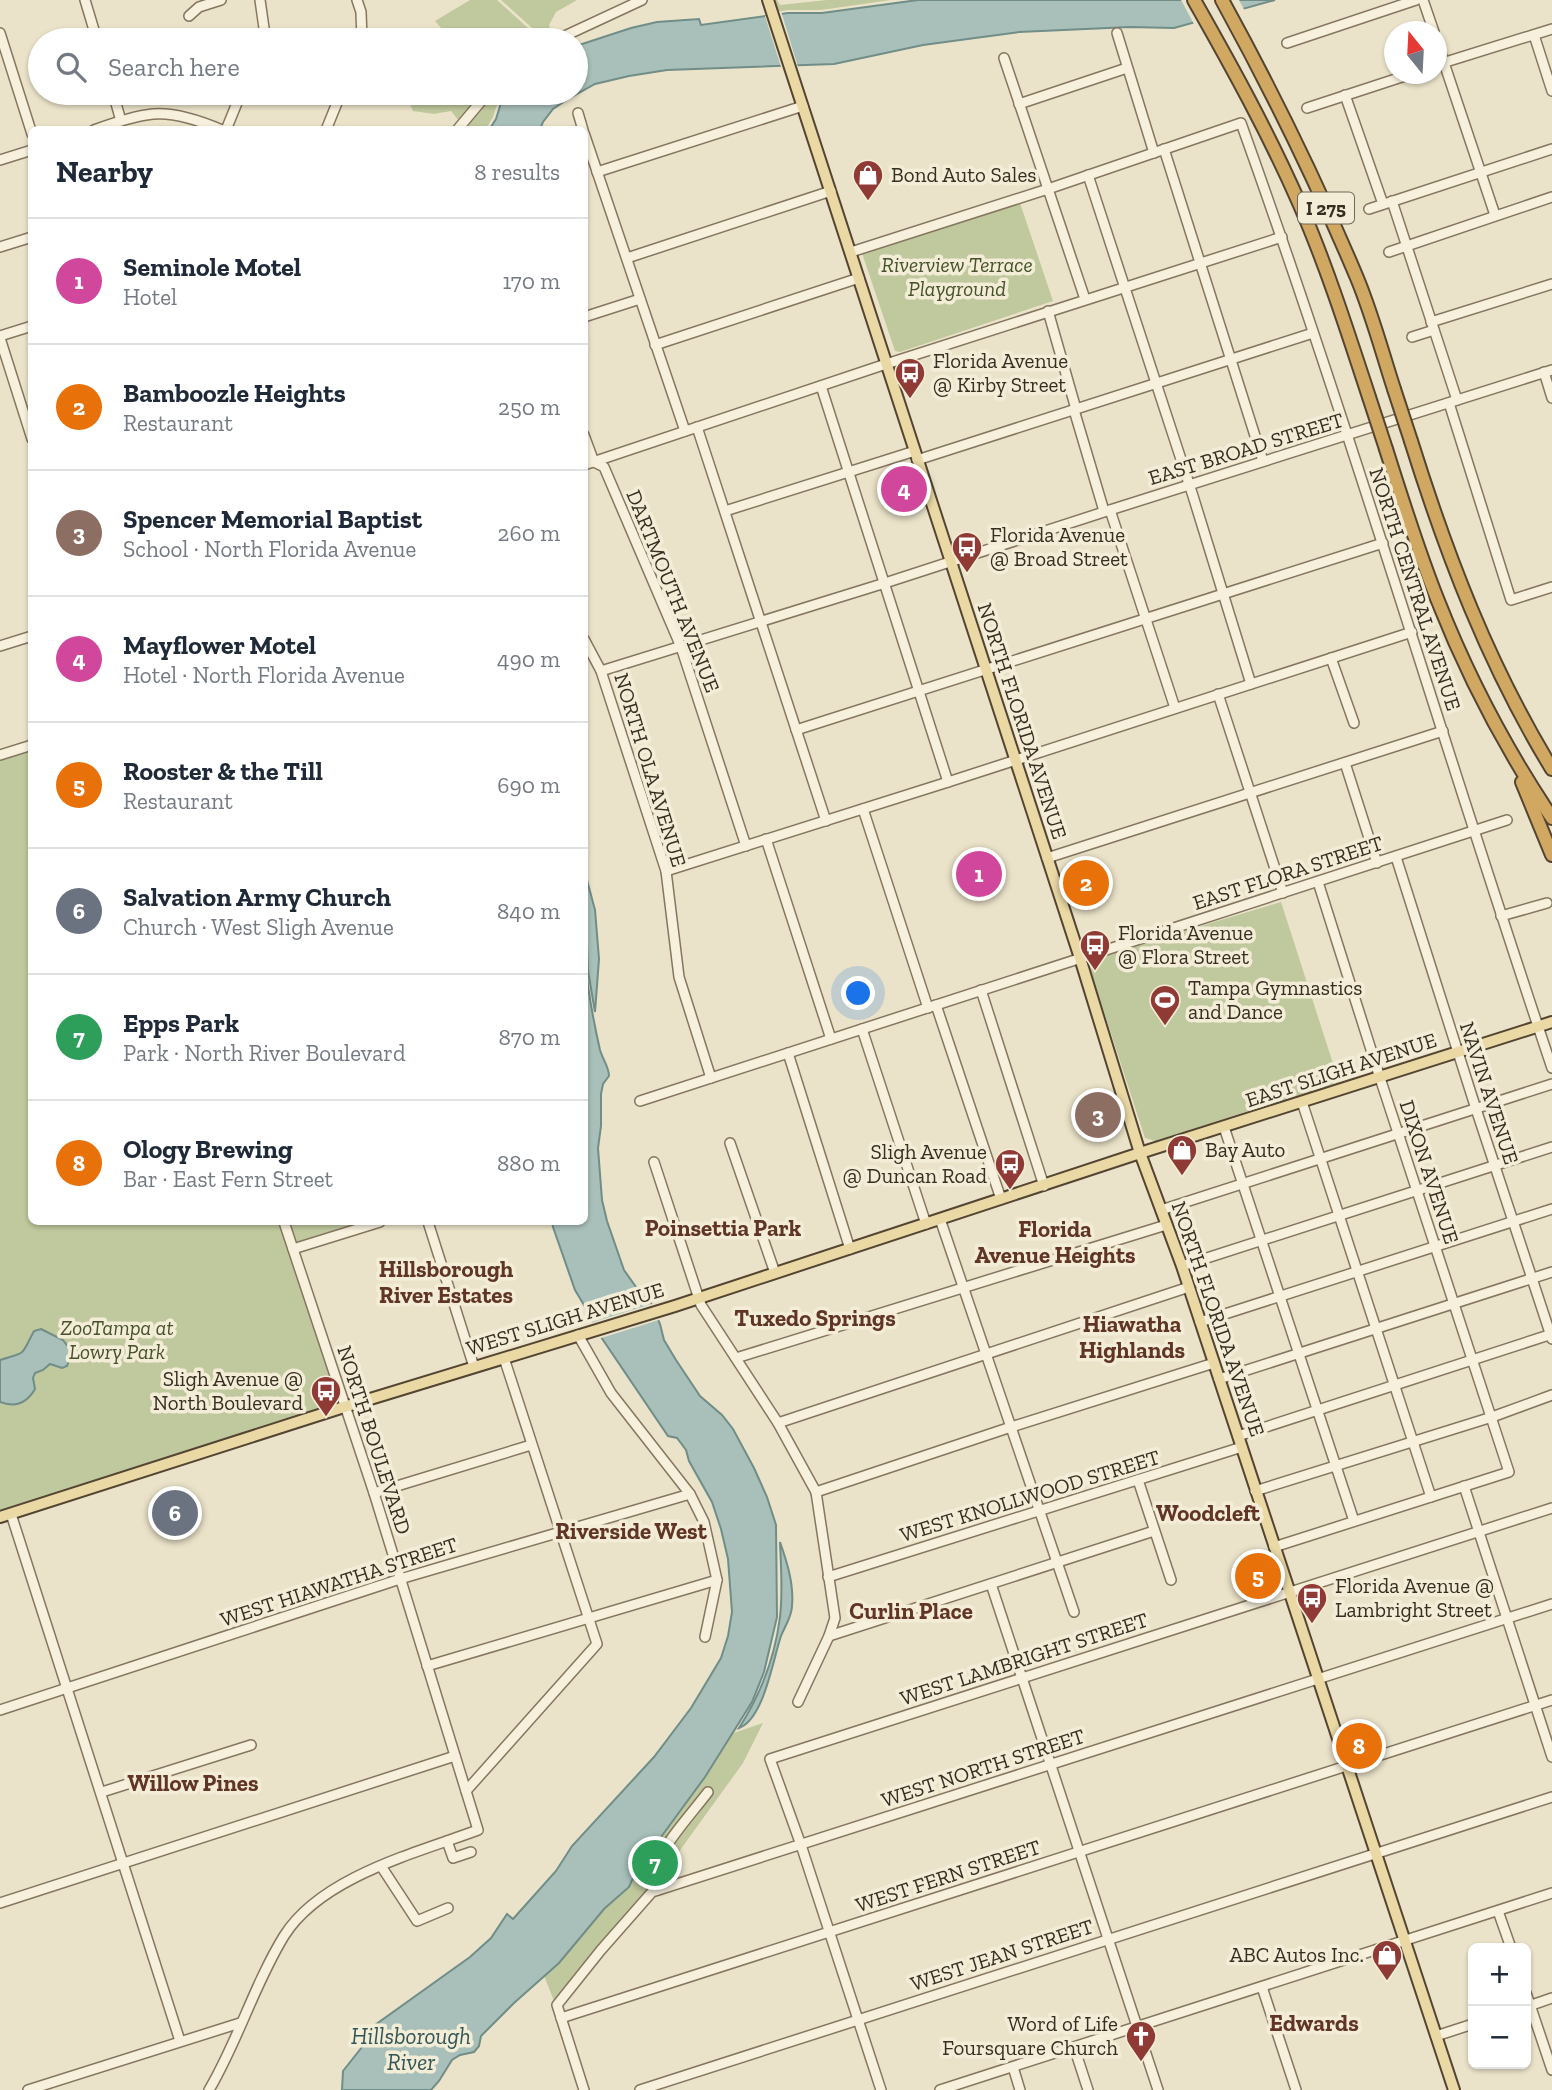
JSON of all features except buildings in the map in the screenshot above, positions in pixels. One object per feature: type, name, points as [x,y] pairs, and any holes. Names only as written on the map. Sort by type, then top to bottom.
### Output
[{"type":"highway","name":"I 275","points":[[1194,0],[1247,94],[1301,207],[1344,321],[1425,567],[1444,614],[1474,682],[1513,755],[1552,818]]},
{"type":"highway","name":"I 275","points":[[1222,0],[1278,104],[1357,280],[1433,511],[1467,602],[1508,691],[1552,769]]},
{"type":"highway","points":[[1532,735],[1552,758]]},
{"type":"highway","points":[[1513,755],[1552,855]]},
{"type":"main road","name":"NORTH FLORIDA AVENUE","points":[[768,0],[1080,958],[1140,1153],[1182,1266],[1454,2090]]},
{"type":"main road","name":"EAST SLIGH AVENUE","points":[[1140,1153],[1552,1022]]},
{"type":"main road","name":"WEST SLIGH AVENUE","points":[[6,1516],[344,1406],[675,1306],[1140,1153]]},
{"type":"street","points":[[85,0],[93,28]]},
{"type":"street","points":[[189,16],[199,7],[221,0]]},
{"type":"street","points":[[260,0],[264,28]]},
{"type":"street","points":[[357,0],[362,28]]},
{"type":"street","points":[[582,28],[642,0]]},
{"type":"street","points":[[1287,43],[1416,0]]},
{"type":"street","points":[[1423,0],[1430,21]]},
{"type":"street","points":[[1447,62],[1552,29]]},
{"type":"street","points":[[0,33],[29,126]]},
{"type":"street","points":[[1118,33],[1154,153]]},
{"type":"street","points":[[1534,35],[1552,91]]},
{"type":"street","points":[[1004,58],[1085,299]]},
{"type":"street","points":[[1019,104],[1127,68]]},
{"type":"street","points":[[1307,108],[1384,83]]},
{"type":"street","points":[[1447,83],[1495,215]]},
{"type":"street","points":[[1345,96],[1406,246],[1433,326],[1511,600],[1552,587]]},
{"type":"street","points":[[116,105],[121,121]]},
{"type":"street","points":[[226,126],[235,105]]},
{"type":"street","points":[[328,126],[336,105]]},
{"type":"street","points":[[460,126],[478,105]]},
{"type":"street","points":[[597,172],[803,106]]},
{"type":"street","points":[[578,113],[582,126]]},
{"type":"street","points":[[106,126],[154,114],[198,120],[214,126]]},
{"type":"street","name":"NORTH CENTRAL AVENUE","points":[[1164,149],[1241,123],[1282,237],[1383,543],[1552,1068]]},
{"type":"street","points":[[588,144],[685,431]]},
{"type":"street","points":[[851,252],[1164,149],[1263,461]]},
{"type":"street","points":[[1369,209],[1552,149]]},
{"type":"street","points":[[0,160],[28,151]]},
{"type":"street","points":[[1088,175],[1251,684]]},
{"type":"street","points":[[627,258],[831,191]]},
{"type":"street","points":[[1389,252],[1552,197]]},
{"type":"street","points":[[589,463],[1048,311],[1282,237]]},
{"type":"street","points":[[0,247],[28,238]]},
{"type":"street","points":[[655,345],[859,278]]},
{"type":"street","points":[[1412,337],[1433,326],[1552,284]]},
{"type":"street","points":[[588,316],[640,299]]},
{"type":"street","points":[[1048,311],[1075,410],[1107,511],[1175,708]]},
{"type":"street","points":[[28,327],[0,337],[28,426]]},
{"type":"street","points":[[725,512],[849,472],[916,456],[1075,410],[1313,333]]},
{"type":"street","points":[[1548,371],[1552,398]]},
{"type":"street","name":"EAST BROAD STREET","points":[[601,671],[1548,371]]},
{"type":"street","points":[[821,386],[948,782]]},
{"type":"street","points":[[697,427],[826,821]]},
{"type":"street","name":"DARTMOUTH AVENUE","points":[[589,463],[604,467],[681,647],[746,846]]},
{"type":"street","points":[[796,730],[1383,543]]},
{"type":"street","points":[[666,871],[1412,632]]},
{"type":"street","points":[[0,646],[28,637]]},
{"type":"street","name":"NORTH OLA AVENUE","points":[[588,647],[601,671],[666,871],[679,977],[711,1078]]},
{"type":"street","points":[[1331,658],[1354,723]]},
{"type":"street","points":[[1218,694],[1283,893]]},
{"type":"street","points":[[1047,858],[1443,731]]},
{"type":"street","points":[[0,755],[28,746]]},
{"type":"street","points":[[1345,762],[1377,863]]},
{"type":"street","points":[[863,809],[1001,1199]]},
{"type":"street","name":"EAST FLORA STREET","points":[[640,1101],[1507,820]]},
{"type":"street","points":[[766,839],[831,1039]]},
{"type":"street","name":"NAVIN AVENUE","points":[[1395,857],[1552,1336]]},
{"type":"street","name":"DIXON AVENUE","points":[[1318,882],[1509,1472],[1464,1486]]},
{"type":"street","points":[[1501,916],[1547,903]]},
{"type":"street","points":[[981,990],[1044,1185]]},
{"type":"street","points":[[862,1029],[926,1224]]},
{"type":"street","points":[[788,1053],[850,1249]]},
{"type":"street","points":[[1161,1210],[1552,1084]]},
{"type":"street","points":[[1302,1102],[1431,1497]]},
{"type":"street","points":[[1224,1127],[1354,1521]]},
{"type":"street","points":[[730,1143],[775,1273]]},
{"type":"street","points":[[1182,1266],[1552,1147]]},
{"type":"street","points":[[653,1162],[698,1298],[778,1423],[816,1492],[835,1618],[799,1702]]},
{"type":"street","points":[[1200,1322],[1552,1209]]},
{"type":"street","points":[[940,1219],[1074,1612]]},
{"type":"street","name":"NORTH BOULEVARD","points":[[285,1225],[374,1493],[478,1830],[449,1845]]},
{"type":"street","points":[[293,1249],[370,1225]]},
{"type":"street","points":[[429,1225],[474,1367]]},
{"type":"street","points":[[736,1358],[1166,1225]]},
{"type":"street","points":[[1219,1379],[1552,1272]]},
{"type":"street","points":[[778,1423],[1189,1287]]},
{"type":"street","points":[[581,1335],[611,1393],[690,1494],[704,1522],[717,1580],[705,1637]]},
{"type":"street","points":[[1238,1436],[1552,1336]]},
{"type":"street","points":[[466,1791],[597,1644],[504,1358]]},
{"type":"street","points":[[816,1492],[1213,1363]]},
{"type":"street","points":[[1255,1492],[1552,1395]]},
{"type":"street","points":[[374,1493],[531,1445]]},
{"type":"street","name":"WEST KNOLLWOOD STREET","points":[[828,1577],[1242,1447]]},
{"type":"street","points":[[1138,1480],[1171,1580]]},
{"type":"street","points":[[1274,1547],[1464,1486],[1552,1756]]},
{"type":"street","name":"WEST HIAWATHA STREET","points":[[0,1710],[400,1579],[690,1494]]},
{"type":"street","name":"WEST LAMBRIGHT STREET","points":[[801,1845],[770,1759],[1552,1508]]},
{"type":"street","points":[[6,1516],[102,1792],[180,2041]]},
{"type":"street","points":[[829,1636],[1154,1531]]},
{"type":"street","points":[[427,1666],[717,1580]]},
{"type":"street","points":[[991,1584],[1158,2090]]},
{"type":"street","name":"WEST NORTH STREET","points":[[658,1890],[1552,1604]]},
{"type":"street","name":"WEST FERN STREET","points":[[561,2018],[1552,1700]]},
{"type":"street","points":[[102,1792],[251,1745]]},
{"type":"street","points":[[0,1903],[455,1756]]},
{"type":"street","points":[[584,2090],[557,2005],[647,1896],[658,1890],[655,1877],[657,1863],[708,1792]]},
{"type":"street","name":"WEST JEAN STREET","points":[[640,2090],[1552,1797]]},
{"type":"street","points":[[209,2090],[286,1933],[311,1905],[348,1880],[381,1866],[449,1845],[453,1858],[471,1852]]},
{"type":"street","points":[[801,1845],[881,2090]]},
{"type":"street","points":[[381,1866],[417,1921],[448,1908]]},
{"type":"street","points":[[940,2090],[1552,1893]]},
{"type":"street","points":[[1498,1911],[1509,1943]]},
{"type":"street","points":[[1262,1987],[1296,2090]]},
{"type":"street","points":[[1531,2005],[1552,1998]]},
{"type":"street","points":[[1531,2014],[1552,2070]]},
{"type":"street","points":[[29,2090],[240,2023]]},
{"type":"street","points":[[1436,2036],[1468,2026]]},
{"type":"street","points":[[1074,2047],[1088,2090]]},
{"type":"street","points":[[1013,2067],[1020,2090]]},
{"type":"green space","points":[[470,0],[497,0],[528,28],[441,28],[435,21]]},
{"type":"green space","points":[[501,0],[577,0],[556,12],[549,25],[550,28],[532,28]]},
{"type":"green space","points":[[772,0],[777,0],[780,5],[827,0],[891,0],[821,10],[776,12]]},
{"type":"green space","points":[[410,105],[473,105],[459,121],[451,111],[434,114],[413,111]]},
{"type":"green space","points":[[482,105],[497,105],[488,126],[465,126]]},
{"type":"green space","name":"Riverview Terrace Playground","points":[[1019,200],[1053,301],[900,352],[895,351],[862,253]]},
{"type":"green space","name":"ZooTampa at Lowry Park","points":[[28,750],[28,1225],[281,1225],[339,1404],[0,1513],[0,759]]},
{"type":"green space","points":[[1281,902],[1339,1082],[1155,1141],[1145,1138],[1091,972],[1094,958]]},
{"type":"green space","points":[[287,1225],[372,1225],[296,1250]]},
{"type":"green space","points":[[763,1723],[743,1763],[652,1889],[554,2001],[543,1973],[728,1735]]},
{"type":"water","points":[[918,0],[1275,0],[1174,28],[1130,27],[1019,32],[923,45],[834,64],[667,70],[629,76],[588,88],[588,42],[631,28],[657,22],[699,19],[701,25],[788,13],[822,13]]},
{"type":"water","points":[[500,105],[559,105],[541,126],[492,126]]},
{"type":"water","points":[[588,884],[595,910],[599,959],[595,1012],[588,971]]},
{"type":"water","name":"Hillsborough River","points":[[588,983],[600,1050],[609,1073],[601,1094],[598,1148],[602,1200],[607,1221],[624,1270],[651,1303],[664,1340],[676,1360],[700,1396],[722,1415],[733,1429],[767,1497],[776,1525],[777,1617],[764,1672],[752,1702],[705,1777],[650,1852],[629,1887],[604,1909],[559,1963],[481,2036],[479,2046],[474,2052],[452,2060],[431,2090],[342,2090],[343,2071],[375,2025],[470,1957],[491,1938],[507,1914],[513,1919],[556,1871],[572,1846],[654,1757],[691,1708],[721,1658],[728,1636],[732,1612],[728,1559],[712,1502],[689,1461],[686,1450],[677,1438],[668,1436],[599,1334],[575,1290],[553,1227],[588,1225]]},
{"type":"water","points":[[41,1329],[63,1340],[72,1352],[67,1366],[62,1368],[50,1364],[35,1373],[35,1389],[25,1401],[16,1404],[0,1402],[0,1360],[22,1352],[34,1331]]},
{"type":"water","points":[[780,1542],[791,1581],[792,1610],[761,1701],[748,1722],[739,1728],[754,1702],[775,1646],[782,1579]]},
{"type":"pier","points":[[1181,0],[1239,0],[1247,15],[1236,20],[1231,15],[1195,26]]},
{"type":"pier","points":[[781,11],[798,67],[789,70],[782,70],[765,16]]},
{"type":"pier","points":[[655,1303],[662,1319],[598,1339],[590,1323]]},
{"type":"place","name":"Bond Auto Sales","points":[[868,202]]},
{"type":"place","name":"Florida Avenue @ Kirby Street","points":[[910,400]]},
{"type":"place","name":"Mayflower Motel","points":[[904,489]]},
{"type":"place","name":"Florida Avenue @ Broad Street","points":[[967,574]]},
{"type":"place","name":"Seminole Motel","points":[[979,874]]},
{"type":"place","name":"Bamboozle Heights","points":[[1086,883]]},
{"type":"place","name":"Florida Avenue @ Flora Street","points":[[1095,972]]},
{"type":"place","name":"Tampa Gymnastics and Dance","points":[[1165,1027]]},
{"type":"place","name":"Spencer Memorial Baptist","points":[[1098,1115]]},
{"type":"place","name":"Bay Auto","points":[[1182,1177]]},
{"type":"place","name":"Sligh Avenue @ Duncan Road","points":[[1010,1191]]},
{"type":"place","name":"Sligh Avenue @ North Boulevard","points":[[326,1418]]},
{"type":"place","name":"Salvation Army Church","points":[[175,1513]]},
{"type":"place","name":"Rooster & the Till","points":[[1258,1576]]},
{"type":"place","name":"Florida Avenue @ Lambright Street","points":[[1312,1625]]},
{"type":"place","name":"Ology Brewing","points":[[1359,1746]]},
{"type":"place","name":"Epps Park","points":[[655,1863]]},
{"type":"place","name":"ABC Autos Inc.","points":[[1387,1982]]},
{"type":"place","name":"Word of Life Foursquare Church","points":[[1141,2063]]},
{"type":"district","name":"Poinsettia Park","points":[[723,1228]]},
{"type":"district","name":"Florida Avenue Heights","points":[[1055,1242]]},
{"type":"district","name":"Hillsborough River Estates","points":[[446,1282]]},
{"type":"district","name":"Tuxedo Springs","points":[[815,1318]]},
{"type":"district","name":"Hiawatha Highlands","points":[[1132,1337]]},
{"type":"district","name":"Woodcleft","points":[[1208,1513]]},
{"type":"district","name":"Riverside West","points":[[631,1531]]},
{"type":"district","name":"Curlin Place","points":[[911,1611]]},
{"type":"district","name":"Willow Pines","points":[[193,1783]]},
{"type":"district","name":"Edwards","points":[[1314,2023]]}]
